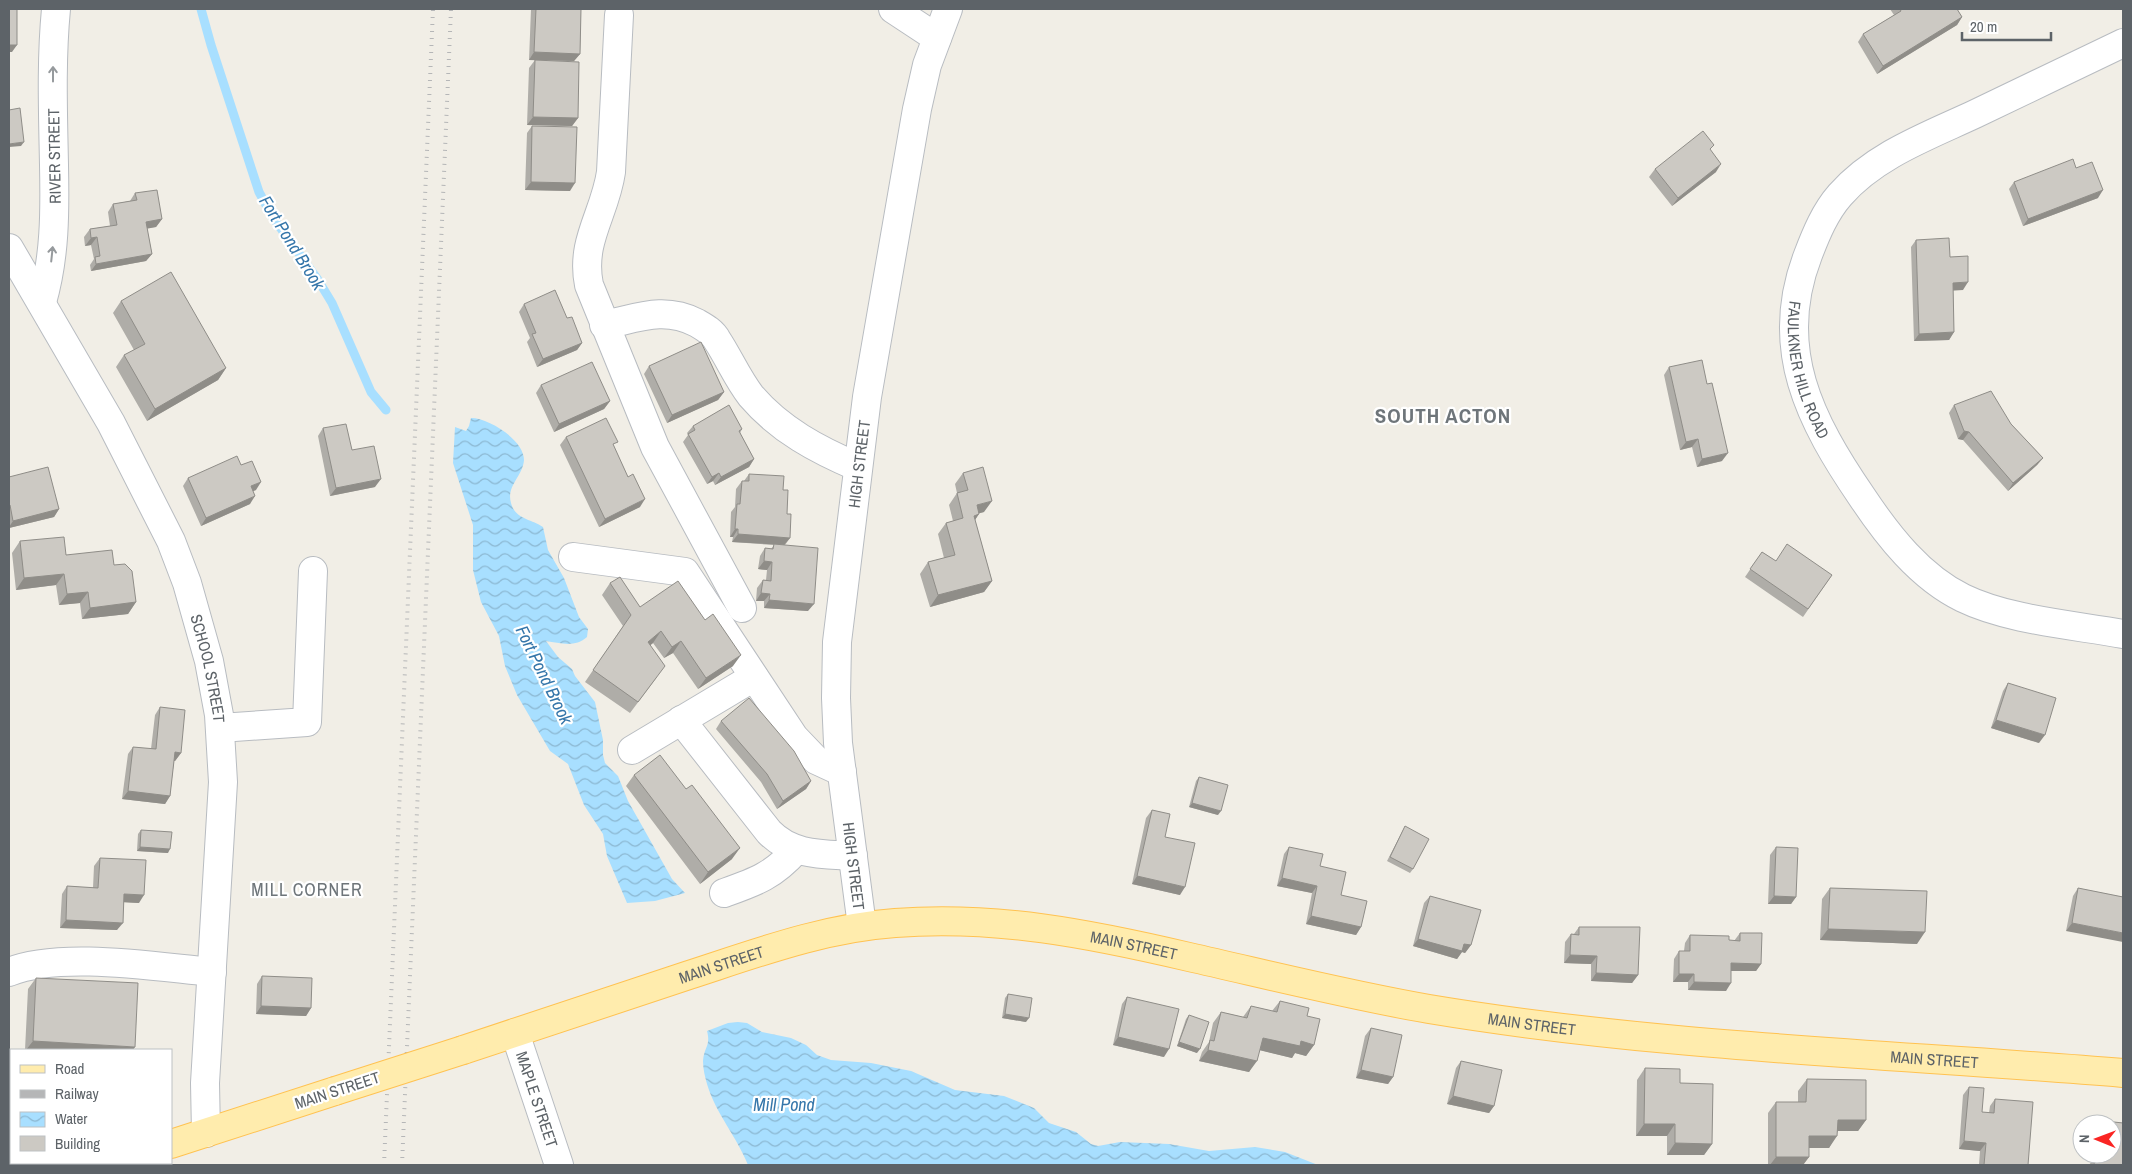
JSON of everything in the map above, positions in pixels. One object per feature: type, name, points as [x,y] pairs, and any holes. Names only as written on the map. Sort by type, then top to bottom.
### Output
[{"type":"main road","name":"MAIN STREET","points":[[172,1144],[800,939],[862,926],[948,920],[1036,926],[1114,940],[1374,999],[1498,1019],[1588,1030],[1751,1045],[2123,1073]]},
{"type":"street","name":"RIVER STREET","points":[[42,302],[50,269],[54,223],[52,70],[56,9]]},
{"type":"street","points":[[894,9],[937,38]]},
{"type":"street","name":"HIGH STREET","points":[[862,926],[836,713],[837,642],[867,397],[917,108],[927,65],[948,9]]},
{"type":"street","points":[[619,15],[611,172],[607,194],[591,236],[586,256],[589,286],[655,447],[742,608]]},
{"type":"street","name":"FAULKNER HILL ROAD","points":[[2123,44],[1906,146],[1870,167],[1839,196],[1818,230],[1801,273],[1795,313],[1795,354],[1805,394],[1818,426],[1833,455],[1875,517],[1902,550],[1930,577],[1963,598],[2006,613],[2123,634]]},
{"type":"street","name":"SCHOOL STREET","points":[[9,248],[111,423],[171,541],[201,628],[212,677],[220,728],[223,796],[205,1083],[206,1133]]},
{"type":"street","points":[[604,325],[660,313],[681,316],[701,325],[716,337],[742,383],[772,418],[810,444],[858,467]]},
{"type":"street","points":[[573,557],[685,572],[794,737],[809,754],[825,766],[842,772]]},
{"type":"street","points":[[220,728],[306,722],[313,571]]},
{"type":"street","points":[[632,750],[754,677]]},
{"type":"street","points":[[680,720],[769,832],[780,842],[796,850],[853,856]]},
{"type":"street","points":[[724,893],[765,878],[779,868],[796,850]]},
{"type":"street","points":[[9,972],[32,965],[90,962],[212,972]]},
{"type":"street","name":"MAPLE STREET","points":[[515,1033],[559,1165]]},
{"type":"water","points":[[471,418],[496,426],[512,438],[522,452],[523,466],[511,491],[511,503],[520,516],[543,527],[548,550],[564,578],[579,617],[588,629],[587,637],[578,643],[567,644],[546,641],[558,657],[572,669],[575,676],[595,702],[603,740],[605,763],[618,776],[628,801],[672,879],[685,893],[655,901],[627,903],[607,856],[603,834],[584,805],[568,764],[550,751],[517,695],[505,666],[499,636],[481,602],[473,570],[473,525],[453,463],[455,427],[466,431]]},
{"type":"water","name":"Mill Pond","points":[[728,1023],[747,1023],[762,1032],[791,1038],[806,1045],[817,1055],[831,1060],[871,1063],[911,1071],[955,1090],[1004,1096],[1034,1108],[1049,1123],[1076,1132],[1091,1144],[1098,1146],[1120,1142],[1169,1144],[1209,1151],[1255,1147],[1285,1152],[1318,1165],[748,1165],[711,1095],[703,1064],[708,1043],[707,1031]]},
{"type":"building","points":[[9,9],[17,9],[17,45],[9,45]]},
{"type":"building","points":[[536,9],[581,9],[580,54],[534,52]]},
{"type":"building","points":[[1900,9],[1957,9],[1962,17],[1883,66],[1863,34],[1901,11]]},
{"type":"building","points":[[535,60],[579,62],[578,118],[533,117]]},
{"type":"building","points":[[20,108],[24,142],[9,144],[9,110]]},
{"type":"building","points":[[532,126],[577,127],[575,183],[531,182]]},
{"type":"building","points":[[1703,131],[1714,145],[1710,149],[1721,164],[1678,198],[1655,169]]},
{"type":"building","points":[[2073,159],[2076,168],[2092,162],[2103,190],[2028,219],[2014,182]]},
{"type":"building","points":[[157,190],[162,219],[146,222],[152,254],[96,264],[95,257],[100,256],[97,237],[91,238],[90,229],[117,225],[113,204],[137,200],[135,193]]},
{"type":"building","points":[[1949,238],[1950,257],[1968,256],[1968,282],[1953,283],[1954,332],[1919,334],[1916,240]]},
{"type":"building","points":[[171,272],[226,368],[155,409],[124,355],[145,344],[121,301]]},
{"type":"building","points":[[555,290],[567,318],[572,317],[582,343],[543,359],[532,334],[536,333],[524,304]]},
{"type":"building","points":[[701,342],[724,392],[672,415],[649,366]]},
{"type":"building","points":[[1702,360],[1707,384],[1712,383],[1728,453],[1702,459],[1698,439],[1686,442],[1669,367]]},
{"type":"building","points":[[592,362],[610,401],[559,424],[541,385]]},
{"type":"building","points":[[1991,391],[2011,424],[2043,458],[2013,483],[1969,432],[1964,431],[1954,405]]},
{"type":"building","points":[[729,405],[742,429],[739,431],[754,459],[721,477],[719,473],[712,477],[688,434],[695,430],[693,426]]},
{"type":"building","points":[[606,418],[618,442],[613,444],[628,477],[633,474],[645,499],[605,519],[566,437]]},
{"type":"building","points":[[346,424],[352,450],[374,446],[381,479],[336,488],[323,428]]},
{"type":"building","points":[[237,456],[241,465],[252,461],[261,482],[251,486],[255,496],[206,518],[188,478]]},
{"type":"building","points":[[48,467],[59,509],[13,521],[9,506],[9,477]]},
{"type":"building","points":[[983,467],[992,501],[977,505],[979,514],[974,516],[992,581],[938,595],[928,562],[955,555],[946,523],[963,518],[957,493],[968,490],[963,473]]},
{"type":"building","points":[[749,474],[784,476],[783,490],[788,490],[787,514],[791,514],[790,538],[738,534],[738,529],[735,529],[737,504],[740,504],[742,481],[749,481]]},
{"type":"building","points":[[64,537],[66,555],[112,550],[114,565],[125,564],[132,571],[136,602],[90,608],[88,592],[67,594],[64,574],[24,578],[20,541]]},
{"type":"building","points":[[774,544],[818,548],[814,604],[769,600],[770,594],[761,593],[763,580],[771,581],[772,562],[764,561],[765,548],[773,549]]},
{"type":"building","points":[[1787,544],[1832,575],[1808,609],[1750,569],[1762,552],[1776,561]]},
{"type":"building","points":[[620,577],[640,607],[678,581],[705,620],[713,614],[741,655],[706,678],[681,641],[672,647],[661,631],[648,642],[665,666],[638,702],[593,670],[631,615],[610,583]]},
{"type":"building","points":[[2008,683],[2056,698],[2045,735],[1996,720]]},
{"type":"building","points":[[749,698],[794,751],[811,781],[783,801],[767,774],[721,721]]},
{"type":"building","points":[[160,707],[185,710],[181,753],[175,752],[170,796],[128,791],[133,747],[156,749]]},
{"type":"building","points":[[660,755],[686,789],[692,785],[740,848],[708,872],[634,775]]},
{"type":"building","points":[[1199,777],[1228,785],[1221,811],[1192,803]]},
{"type":"building","points":[[1152,810],[1170,814],[1165,837],[1195,843],[1185,887],[1137,876]]},
{"type":"building","points":[[1405,826],[1429,839],[1413,869],[1390,857]]},
{"type":"building","points":[[141,830],[172,832],[170,849],[140,847]]},
{"type":"building","points":[[1289,847],[1323,854],[1320,866],[1346,872],[1341,895],[1367,901],[1361,927],[1311,916],[1317,886],[1282,878]]},
{"type":"building","points":[[1776,847],[1798,848],[1796,897],[1774,896]]},
{"type":"building","points":[[100,858],[146,860],[144,895],[124,894],[123,923],[66,920],[67,886],[98,888]]},
{"type":"building","points":[[1830,888],[1927,891],[1925,932],[1828,929]]},
{"type":"building","points":[[2078,888],[2123,897],[2123,933],[2072,923]]},
{"type":"building","points":[[1430,896],[1481,910],[1471,945],[1464,944],[1462,951],[1418,939]]},
{"type":"building","points":[[1579,927],[1640,927],[1638,975],[1596,973],[1597,956],[1570,955],[1571,934],[1579,935]]},
{"type":"building","points":[[1740,933],[1762,933],[1761,964],[1731,963],[1731,983],[1694,982],[1694,974],[1679,974],[1679,951],[1690,951],[1690,935],[1729,936],[1729,940],[1740,941]]},
{"type":"building","points":[[262,976],[312,978],[311,1008],[261,1006]]},
{"type":"building","points":[[36,978],[138,983],[135,1047],[33,1041]]},
{"type":"building","points":[[1008,994],[1032,998],[1029,1018],[1005,1014]]},
{"type":"building","points":[[1127,997],[1179,1009],[1169,1049],[1118,1037]]},
{"type":"building","points":[[1280,1001],[1309,1008],[1307,1016],[1320,1019],[1314,1045],[1301,1041],[1300,1046],[1263,1038],[1257,1061],[1208,1050],[1210,1040],[1214,1041],[1221,1012],[1247,1018],[1251,1006],[1277,1012]]},
{"type":"building","points":[[1189,1015],[1209,1022],[1200,1049],[1179,1042]]},
{"type":"building","points":[[1371,1028],[1402,1035],[1393,1077],[1361,1070]]},
{"type":"building","points":[[1461,1061],[1502,1070],[1494,1106],[1453,1096]]},
{"type":"building","points":[[1645,1068],[1680,1069],[1680,1083],[1713,1084],[1712,1144],[1675,1143],[1675,1124],[1644,1124]]},
{"type":"building","points":[[1807,1079],[1866,1080],[1866,1120],[1838,1120],[1837,1136],[1809,1136],[1809,1157],[1776,1157],[1776,1102],[1806,1102]]},
{"type":"building","points":[[1969,1087],[1984,1088],[1982,1112],[1994,1113],[1995,1099],[2033,1102],[2028,1165],[1984,1165],[1986,1143],[1964,1141]]},
{"type":"building","points":[[2123,1123],[2123,1165],[2094,1165],[2122,1164]]},
{"type":"waterway","name":"Fort Pond Brook","points":[[201,9],[259,192],[272,216],[318,280],[332,303],[371,392],[386,410]]},
{"type":"railway","points":[[384,1165],[433,9]]},
{"type":"railway","points":[[402,1165],[451,9]]},
{"type":"district","name":"SOUTH ACTON","points":[[1443,416]]},
{"type":"district","name":"MILL CORNER","points":[[307,890]]}]
